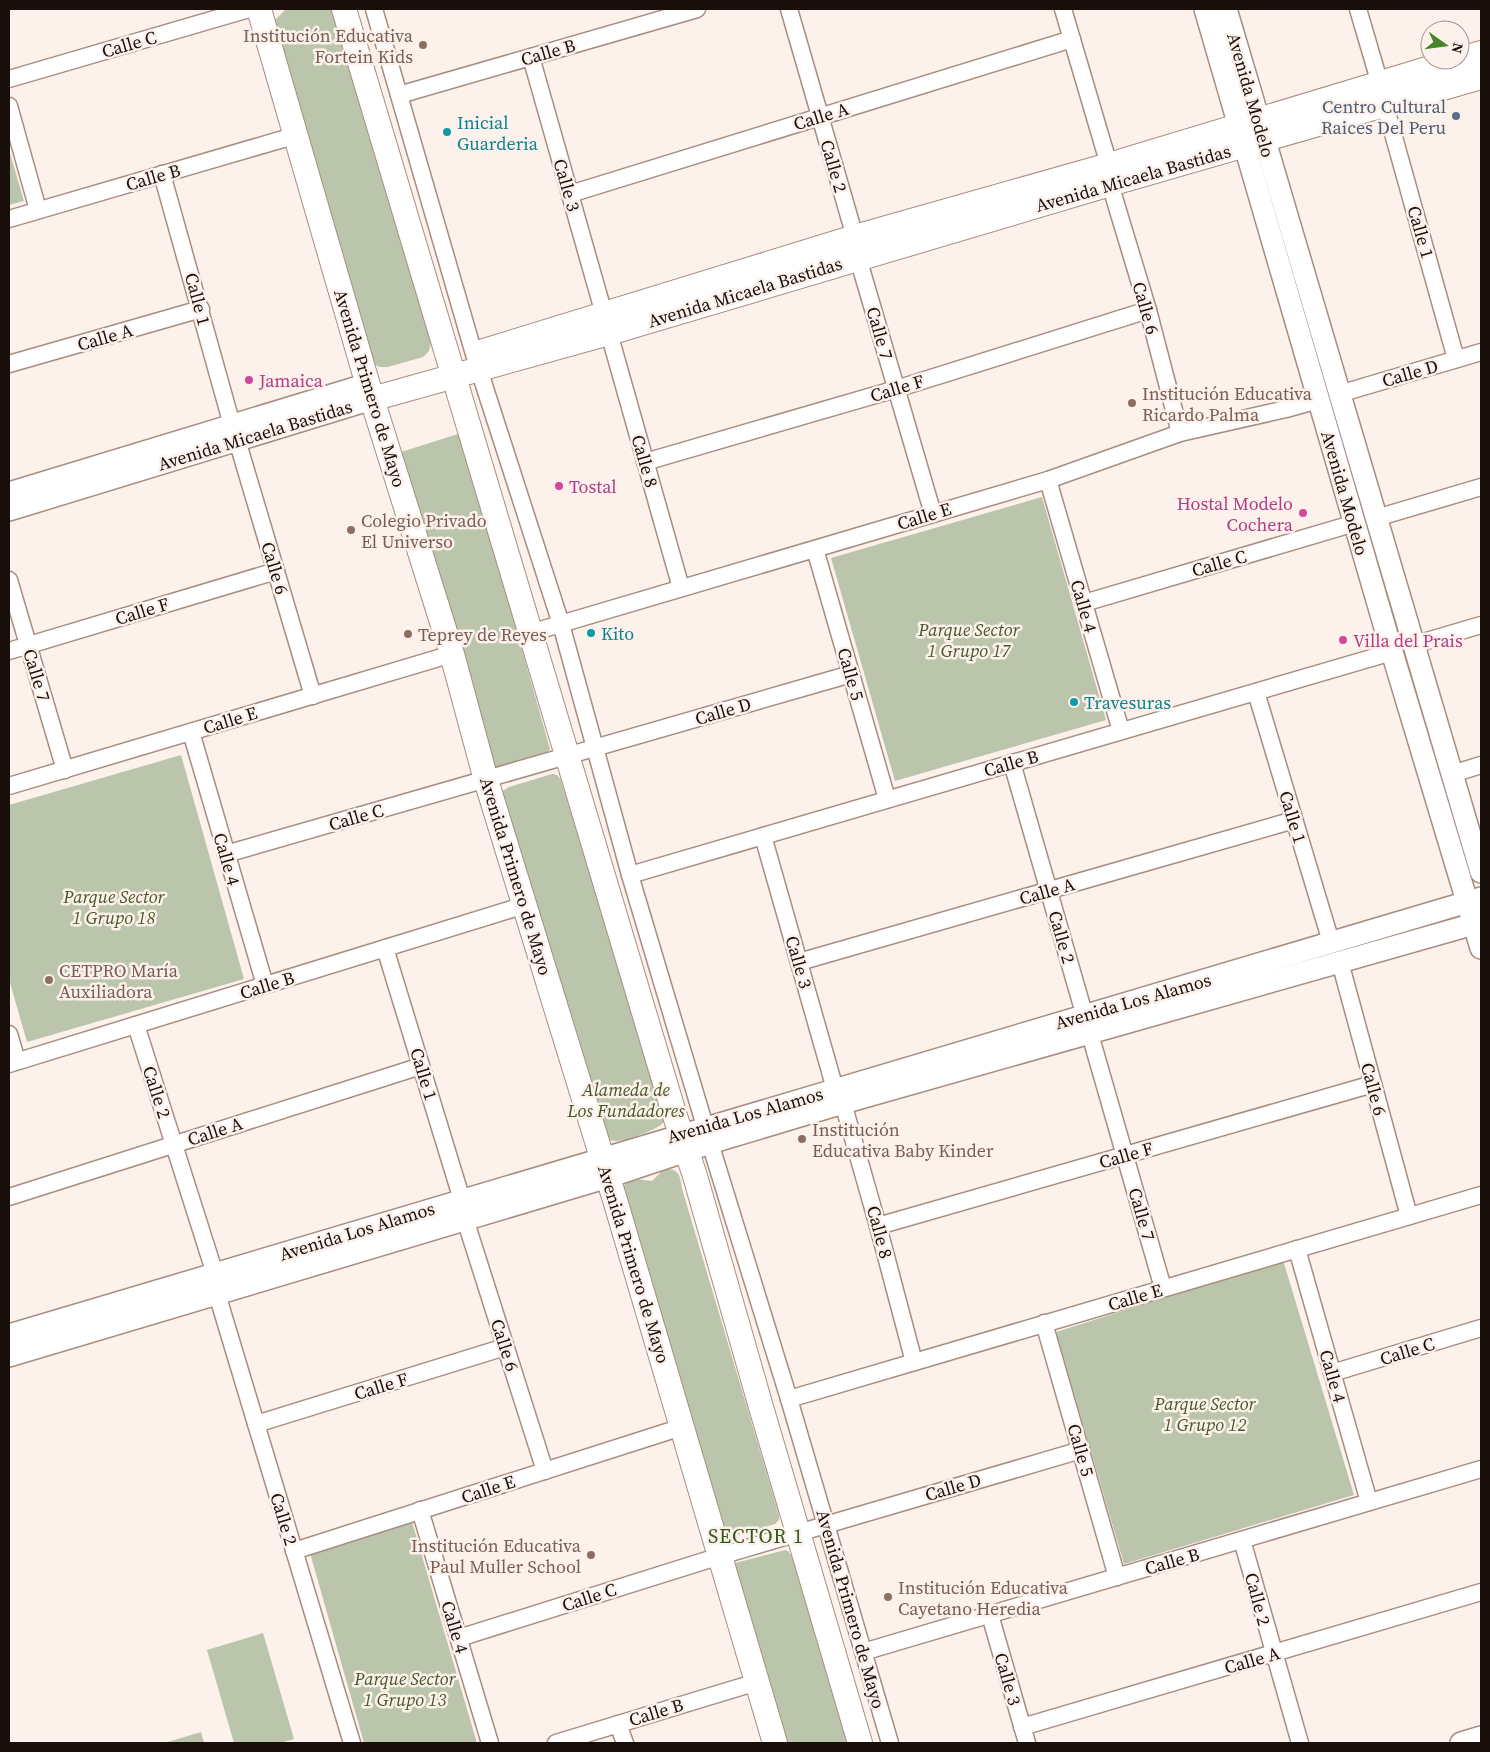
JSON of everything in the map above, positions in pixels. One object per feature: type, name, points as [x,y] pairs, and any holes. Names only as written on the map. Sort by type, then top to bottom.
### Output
[{"type":"main road","name":"Avenida Primero de Mayo","points":[[259,9],[370,391],[452,654],[486,780],[605,1167],[776,1743]]},
{"type":"main road","name":"Avenida Primero de Mayo","points":[[344,9],[530,633],[695,1176],[860,1743]]},
{"type":"main road","name":"Avenida Micaela Bastidas","points":[[1382,95],[1437,70]]},
{"type":"main road","name":"Avenida Micaela Bastidas","points":[[370,391],[451,369],[856,248],[1382,95],[1481,77]]},
{"type":"street","name":"Calle C","points":[[9,79],[250,9]]},
{"type":"street","name":"Avenida Primero de Mayo","points":[[374,9],[477,361],[560,624],[630,875],[789,1399],[890,1743]]},
{"type":"street","name":"Calle B","points":[[399,95],[531,57],[648,16],[697,9]]},
{"type":"street","name":"Calle 2","points":[[789,9],[856,248]]},
{"type":"street","points":[[1063,9],[1110,175]]},
{"type":"street","name":"Avenida Modelo","points":[[1205,9],[1252,133],[1339,394],[1481,872]]},
{"type":"street","name":"Avenida Modelo","points":[[1226,9],[1252,133],[1318,400],[1392,652],[1474,900],[1481,948]]},
{"type":"street","points":[[1358,9],[1382,95]]},
{"type":"street","name":"Calle A","points":[[570,194],[1072,39]]},
{"type":"street","name":"Calle 3","points":[[531,57],[606,323]]},
{"type":"street","name":"Calle 1","points":[[1382,95],[1456,359]]},
{"type":"street","points":[[9,106],[38,210]]},
{"type":"street","name":"Calle B","points":[[9,218],[297,135]]},
{"type":"street","name":"Calle 1","points":[[162,174],[234,433]]},
{"type":"street","name":"Calle 6","points":[[1110,175],[1180,433]]},
{"type":"street","name":"Calle 7","points":[[856,248],[933,514]]},
{"type":"street","name":"Calle A","points":[[9,364],[201,309]]},
{"type":"street","name":"Calle F","points":[[645,462],[896,389],[1148,310]]},
{"type":"street","name":"Calle 8","points":[[606,323],[681,588]]},
{"type":"street","name":"Calle D","points":[[1339,394],[1481,352]]},
{"type":"street","name":"Avenida Micaela Bastidas","points":[[9,510],[234,433],[370,391]]},
{"type":"street","name":"Calle E","points":[[530,633],[1048,480],[1180,433],[1286,410],[1318,400]]},
{"type":"street","name":"Calle 6","points":[[234,433],[313,696]]},
{"type":"street","name":"Avenida Micaela Bastidas","points":[[9,493],[234,433]]},
{"type":"street","name":"Calle 4","points":[[1048,480],[1121,731]]},
{"type":"street","points":[[1376,518],[1481,486]]},
{"type":"street","name":"Calle C","points":[[1084,603],[1354,523]]},
{"type":"street","name":"Calle 5","points":[[815,549],[887,800]]},
{"type":"street","name":"Calle F","points":[[9,651],[276,571]]},
{"type":"street","name":"Calle 7","points":[[9,580],[65,770]]},
{"type":"street","points":[[1413,645],[1481,624]]},
{"type":"street","name":"Calle B","points":[[630,875],[1392,652]]},
{"type":"street","name":"Calle E","points":[[9,786],[452,654]]},
{"type":"street","name":"Calle D","points":[[568,757],[851,674]]},
{"type":"street","name":"Calle 1","points":[[1256,692],[1330,942]]},
{"type":"street","name":"Calle 4","points":[[191,732],[264,985]]},
{"type":"street","name":"Calle C","points":[[226,854],[568,757]]},
{"type":"street","name":"Calle 2","points":[[1012,763],[1087,1024]]},
{"type":"street","points":[[1452,774],[1481,765]]},
{"type":"street","name":"Calle A","points":[[799,962],[1294,820]]},
{"type":"street","name":"Calle 3","points":[[763,836],[839,1096]]},
{"type":"street","name":"Avenida Los Alamos","points":[[1087,1024],[1330,942],[1474,900]]},
{"type":"street","name":"Calle B","points":[[13,1062],[525,905]]},
{"type":"street","name":"Avenida Los Alamos","points":[[9,1356],[216,1284],[839,1096],[1087,1024],[1340,962],[1478,923]]},
{"type":"street","name":"Calle 1","points":[[385,948],[464,1210]]},
{"type":"street","name":"Calle 6","points":[[1340,962],[1409,1216]]},
{"type":"street","name":"Calle 7","points":[[1087,1024],[1163,1288]]},
{"type":"street","name":"Calle 2","points":[[136,1025],[174,1144],[352,1743]]},
{"type":"street","points":[[9,1034],[13,1062]]},
{"type":"street","name":"Calle A","points":[[9,1197],[421,1066]]},
{"type":"street","name":"Calle F","points":[[878,1226],[1373,1084]]},
{"type":"street","name":"Calle 8","points":[[839,1096],[878,1226],[914,1362]]},
{"type":"street","name":"Calle E","points":[[789,1399],[1481,1195]]},
{"type":"street","name":"Calle 6","points":[[464,1210],[545,1471]]},
{"type":"street","name":"Calle 4","points":[[1297,1250],[1369,1502]]},
{"type":"street","name":"Avenida Los Alamos","points":[[9,1335],[216,1284]]},
{"type":"street","name":"Calle 5","points":[[1044,1323],[1117,1577]]},
{"type":"street","name":"Calle C","points":[[1332,1373],[1481,1328]]},
{"type":"street","name":"Calle F","points":[[256,1424],[505,1347]]},
{"type":"street","name":"Calle E","points":[[294,1551],[682,1427]]},
{"type":"street","name":"Calle D","points":[[799,1532],[1080,1450]]},
{"type":"street","name":"Calle B","points":[[863,1652],[1481,1469]]},
{"type":"street","name":"Calle 4","points":[[420,1510],[490,1743]]},
{"type":"street","name":"Calle C","points":[[459,1638],[799,1532]]},
{"type":"street","name":"Calle 2","points":[[1242,1540],[1300,1743]]},
{"type":"street","name":"Calle A","points":[[1022,1727],[1481,1592]]},
{"type":"street","name":"Calle 3","points":[[990,1614],[1027,1743]]},
{"type":"street","name":"Calle B","points":[[556,1743],[757,1682]]},
{"type":"street","points":[[618,1724],[624,1743]]},
{"type":"street","points":[[1461,1743],[1481,1737]]},
{"type":"green space","points":[[286,9],[338,9],[431,342],[429,351],[423,357],[388,367],[380,367],[373,364],[275,31],[276,19]]},
{"type":"green space","points":[[9,150],[24,201],[9,205]]},
{"type":"green space","points":[[461,433],[550,749],[545,756],[493,769],[398,453]]},
{"type":"green space","name":"Parque Sector 1 Grupo 17","points":[[1042,497],[1106,720],[895,781],[831,558]]},
{"type":"green space","name":"Parque Sector 1 Grupo 18","points":[[181,755],[244,979],[27,1042],[9,979],[9,805]]},
{"type":"green space","name":"Alameda de Los Fundadores","points":[[552,774],[558,776],[561,781],[664,1110],[665,1116],[662,1124],[640,1135],[620,1141],[612,1141],[605,1137],[501,792],[509,787]]},
{"type":"green space","name":"Alameda de Los Fundadores","points":[[668,1169],[676,1171],[680,1177],[779,1515],[779,1520],[775,1524],[726,1538],[623,1187],[632,1180],[652,1181],[661,1172]]},
{"type":"green space","name":"Parque Sector 1 Grupo 12","points":[[1283,1260],[1354,1495],[1124,1564],[1056,1332]]},
{"type":"green space","name":"Parque Sector 1 Grupo 13","points":[[412,1522],[477,1743],[364,1743],[310,1553]]},
{"type":"green space","points":[[785,1550],[792,1557],[847,1743],[783,1743],[732,1568],[735,1563]]},
{"type":"green space","points":[[263,1633],[294,1739],[280,1743],[234,1743],[207,1650]]},
{"type":"green space","points":[[201,1732],[204,1743],[164,1743]]},
{"type":"place","name":"Institución Educativa Fortein Kids","points":[[423,45]]},
{"type":"place","name":"Centro Cultural Raices Del Peru","points":[[1456,116]]},
{"type":"place","name":"Inicial Guarderia","points":[[447,132]]},
{"type":"place","name":"Jamaica","points":[[249,380]]},
{"type":"place","name":"Institución Educativa Ricardo Palma","points":[[1132,403]]},
{"type":"place","name":"Tostal","points":[[559,486]]},
{"type":"place","name":"Hostal Modelo Cochera","points":[[1303,513]]},
{"type":"place","name":"Colegio Privado El Universo","points":[[351,530]]},
{"type":"place","name":"Kito","points":[[591,633]]},
{"type":"place","name":"Teprey de Reyes","points":[[408,634]]},
{"type":"place","name":"Villa del Prais","points":[[1343,640]]},
{"type":"place","name":"Travesuras","points":[[1074,702]]},
{"type":"place","name":"CETPRO María Auxiliadora","points":[[49,980]]},
{"type":"place","name":"Institución Educativa Baby Kinder","points":[[802,1139]]},
{"type":"place","name":"Institución Educativa Paul Muller School","points":[[591,1555]]},
{"type":"place","name":"Institución Educativa Cayetano Heredia","points":[[888,1597]]},
{"type":"district","name":"SECTOR 1","points":[[756,1536]]}]
